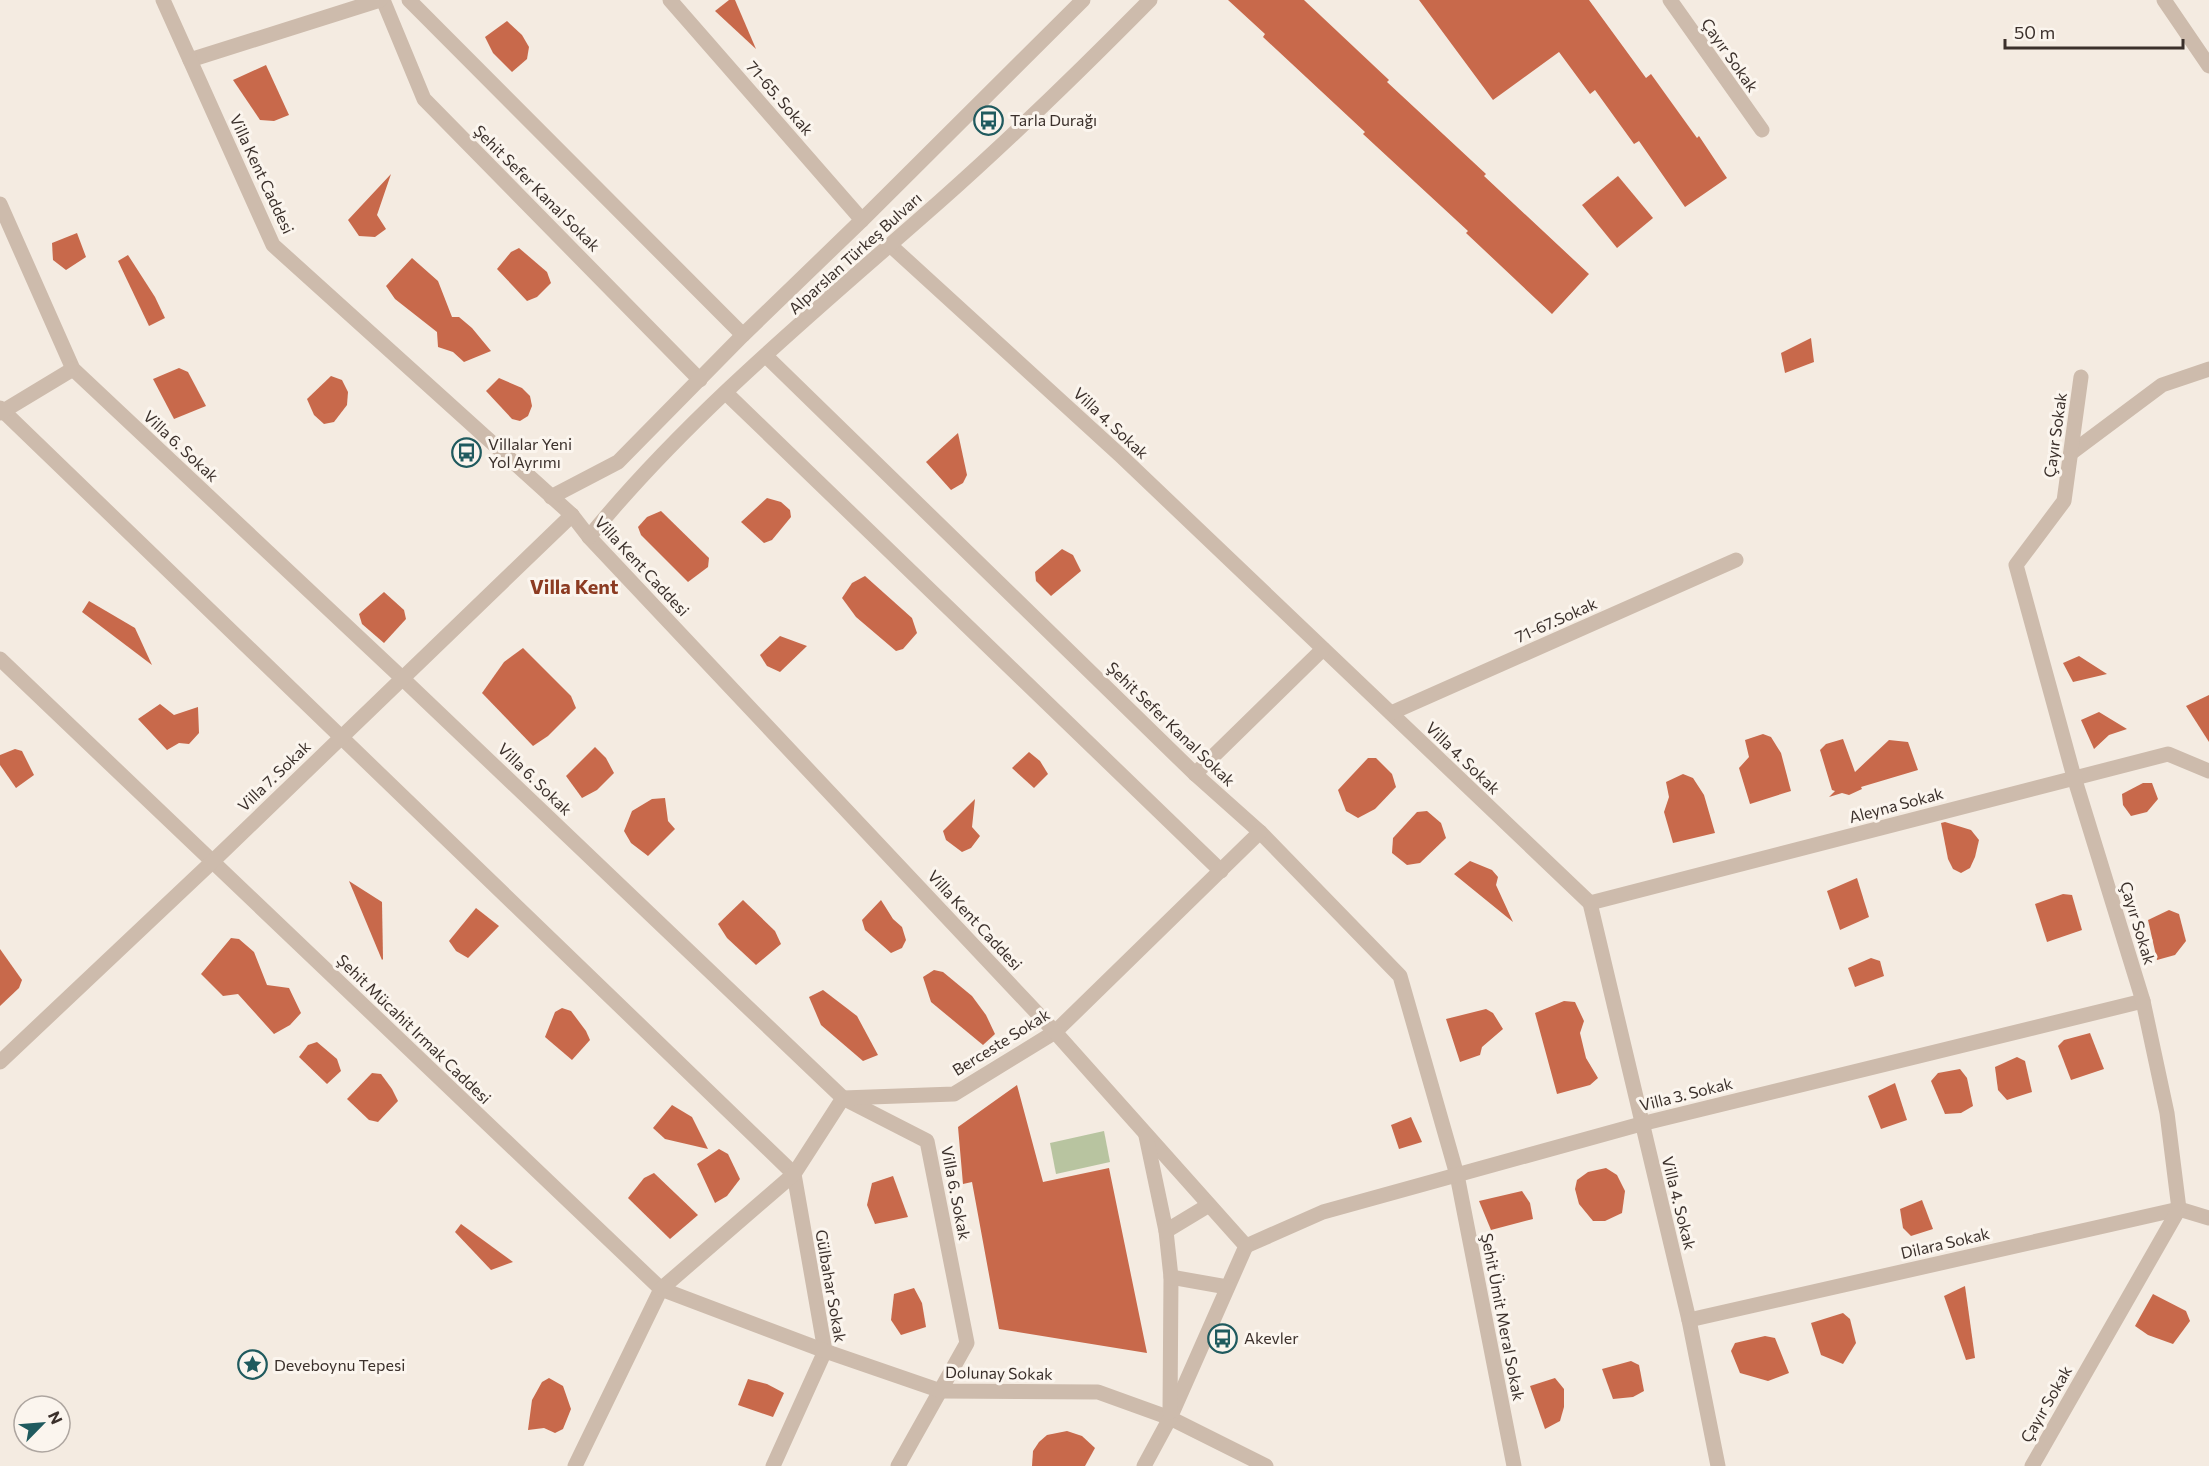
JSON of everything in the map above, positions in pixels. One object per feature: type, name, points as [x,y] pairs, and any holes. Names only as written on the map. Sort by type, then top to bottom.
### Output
[{"type":"street","name":"Villa Kent Caddesi","points":[[163,0],[273,245],[572,515],[589,537],[1056,1032],[1245,1246],[1170,1418],[1144,1466]]},
{"type":"street","points":[[190,60],[381,0]]},
{"type":"street","name":"Şehit Sefer Kanal Sokak","points":[[381,0],[424,99],[700,380]]},
{"type":"street","points":[[409,0],[743,335]]},
{"type":"street","name":"71-65. Sokak","points":[[670,0],[862,220]]},
{"type":"street","name":"Alparslan Türkeş Bulvarı","points":[[551,497],[618,462],[743,335],[1083,0]]},
{"type":"street","name":"Alparslan Türkeş Bulvarı","points":[[589,537],[624,493],[726,393],[942,199],[1150,0]]},
{"type":"street","name":"Çayır Sokak","points":[[1670,0],[1762,130]]},
{"type":"street","points":[[2164,0],[2209,66]]},
{"type":"street","name":"Villa 6. Sokak","points":[[0,204],[73,369],[402,678],[843,1098],[927,1141],[967,1343],[941,1391]]},
{"type":"street","name":"Villa 4. Sokak","points":[[890,245],[1121,456],[1590,903],[1689,1320],[1718,1466]]},
{"type":"street","name":"Şehit Sefer Kanal Sokak","points":[[766,356],[1195,774],[1260,832],[1400,976],[1457,1174]]},
{"type":"street","points":[[73,369],[1,411],[794,1174]]},
{"type":"street","points":[[2071,453],[2162,385],[2209,369]]},
{"type":"street","name":"Çayır Sokak","points":[[2032,1466],[2179,1209],[2167,1113],[2143,1001],[2074,777],[2016,565],[2064,501],[2081,377]]},
{"type":"street","points":[[726,393],[1221,871]]},
{"type":"street","name":"Villa 7. Sokak","points":[[0,1062],[212,862],[572,515]]},
{"type":"street","name":"71-67.Sokak","points":[[1390,713],[1736,560]]},
{"type":"street","points":[[1195,774],[1323,649]]},
{"type":"street","name":"Şehit Mücahit Irmak Caddesi","points":[[0,659],[661,1289]]},
{"type":"street","name":"Aleyna Sokak","points":[[1590,903],[2168,754],[2209,771]]},
{"type":"street","name":"Berceste Sokak","points":[[843,1098],[954,1094],[1056,1032],[1260,832]]},
{"type":"street","name":"Villa 3. Sokak","points":[[1245,1246],[1323,1212],[1457,1174],[1641,1124],[2143,1001]]},
{"type":"street","points":[[575,1466],[661,1289],[794,1174],[843,1098]]},
{"type":"street","name":"Villa Kent Caddesi","points":[[1145,1133],[1166,1231],[1172,1277],[1170,1418]]},
{"type":"street","name":"Gülbahar Sokak","points":[[773,1466],[825,1351],[794,1174]]},
{"type":"street","name":"Şehit Ümit Meral Sokak","points":[[1457,1174],[1514,1466]]},
{"type":"street","points":[[1166,1231],[1209,1205]]},
{"type":"street","name":"Dilara Sokak","points":[[1689,1320],[2179,1209],[2209,1218]]},
{"type":"street","points":[[1172,1277],[1227,1287]]},
{"type":"street","name":"Dolunay Sokak","points":[[661,1289],[825,1351],[941,1391],[1098,1392],[1170,1418],[1266,1466]]},
{"type":"street","points":[[898,1466],[941,1391]]},
{"type":"green space","points":[[1104,1131],[1110,1162],[1056,1174],[1050,1143]]},
{"type":"building","points":[[729,0],[735,0],[756,49],[715,11]]},
{"type":"building","points":[[1228,0],[1304,0],[1389,80],[1387,82],[1486,174],[1484,176],[1589,274],[1552,314],[1466,233],[1468,231],[1363,134],[1365,132],[1263,37],[1265,34]]},
{"type":"building","points":[[1419,0],[1589,0],[1646,78],[1651,74],[1697,138],[1699,136],[1727,178],[1685,207],[1639,141],[1634,144],[1595,90],[1590,94],[1559,52],[1493,100]]},
{"type":"building","points":[[507,21],[522,35],[529,47],[527,59],[512,72],[493,53],[485,37]]},
{"type":"building","points":[[266,65],[289,115],[274,121],[260,120],[233,80]]},
{"type":"building","points":[[391,174],[377,215],[386,229],[375,237],[359,236],[348,220]]},
{"type":"building","points":[[1618,176],[1653,218],[1617,248],[1582,205]]},
{"type":"building","points":[[77,233],[86,257],[66,270],[53,260],[52,243]]},
{"type":"building","points":[[519,248],[547,272],[551,283],[537,297],[527,301],[497,269],[511,252]]},
{"type":"building","points":[[128,255],[155,297],[165,318],[149,326],[118,261]]},
{"type":"building","points":[[412,258],[438,281],[452,317],[459,317],[472,328],[491,351],[464,362],[453,352],[438,347],[437,332],[395,299],[386,286]]},
{"type":"building","points":[[1811,338],[1814,362],[1785,373],[1781,353]]},
{"type":"building","points":[[179,368],[188,372],[206,406],[174,419],[153,379]]},
{"type":"building","points":[[331,376],[342,380],[348,392],[347,405],[334,422],[324,424],[314,415],[307,399]]},
{"type":"building","points":[[499,378],[522,388],[530,396],[532,406],[528,416],[520,421],[512,419],[486,391]]},
{"type":"building","points":[[958,433],[967,475],[963,483],[951,490],[926,462]]},
{"type":"building","points":[[767,498],[781,502],[790,510],[791,517],[772,540],[764,543],[741,522]]},
{"type":"building","points":[[661,511],[709,558],[708,567],[688,582],[641,535],[638,527],[647,517]]},
{"type":"building","points":[[1062,549],[1073,555],[1081,571],[1051,596],[1036,581],[1035,572]]},
{"type":"building","points":[[865,576],[912,618],[917,633],[903,649],[896,651],[856,617],[842,598],[852,583]]},
{"type":"building","points":[[384,592],[404,610],[406,619],[384,643],[362,624],[359,614]]},
{"type":"building","points":[[89,601],[135,628],[152,665],[82,612]]},
{"type":"building","points":[[780,636],[807,646],[780,672],[767,666],[760,655]]},
{"type":"building","points":[[523,648],[571,696],[576,708],[548,736],[533,746],[482,693],[504,662]]},
{"type":"building","points":[[2079,656],[2107,674],[2073,682],[2063,663]]},
{"type":"building","points":[[2209,695],[2209,742],[2186,706]]},
{"type":"building","points":[[160,704],[174,715],[198,707],[199,733],[189,744],[179,743],[167,750],[138,719]]},
{"type":"building","points":[[2099,712],[2127,729],[2109,735],[2094,749],[2081,720]]},
{"type":"building","points":[[1763,734],[1771,737],[1781,753],[1791,791],[1750,804],[1739,768],[1749,757],[1745,740]]},
{"type":"building","points":[[1843,739],[1855,772],[1889,740],[1908,742],[1918,770],[1861,787],[1862,789],[1849,795],[1842,793],[1829,797],[1835,791],[1832,790],[1820,750],[1826,744]]},
{"type":"building","points":[[595,747],[606,758],[614,773],[597,790],[582,798],[566,776]]},
{"type":"building","points":[[15,749],[22,751],[34,775],[16,788],[0,765],[0,755]]},
{"type":"building","points":[[1029,752],[1040,761],[1048,774],[1034,788],[1012,768]]},
{"type":"building","points":[[1368,758],[1376,758],[1392,774],[1396,787],[1375,809],[1358,818],[1346,811],[1338,790]]},
{"type":"building","points":[[1683,774],[1693,778],[1704,795],[1715,833],[1673,843],[1664,812],[1669,797],[1666,782]]},
{"type":"building","points":[[2143,783],[2152,783],[2158,799],[2147,812],[2131,816],[2123,805],[2122,794]]},
{"type":"building","points":[[665,798],[668,821],[675,829],[648,856],[631,843],[624,831],[632,811],[652,799]]},
{"type":"building","points":[[975,799],[972,827],[980,836],[971,848],[962,852],[946,840],[943,831]]},
{"type":"building","points":[[1427,811],[1441,823],[1446,838],[1420,863],[1407,865],[1392,853],[1393,838],[1417,812]]},
{"type":"building","points":[[1945,822],[1971,830],[1979,840],[1970,868],[1961,873],[1953,869],[1948,859],[1941,823]]},
{"type":"building","points":[[1470,861],[1492,870],[1498,877],[1496,885],[1513,922],[1454,874]]},
{"type":"building","points":[[1857,878],[1869,917],[1840,930],[1827,891]]},
{"type":"building","points":[[349,881],[382,902],[382,960]]},
{"type":"building","points":[[2063,894],[2072,895],[2082,930],[2047,942],[2035,904]]},
{"type":"building","points":[[743,900],[775,931],[781,944],[756,965],[727,938],[718,924]]},
{"type":"building","points":[[881,900],[893,919],[902,927],[906,940],[902,948],[891,953],[865,930],[862,920]]},
{"type":"building","points":[[476,908],[499,926],[468,958],[456,951],[449,941]]},
{"type":"building","points":[[2169,910],[2179,914],[2186,941],[2175,955],[2157,960],[2148,920]]},
{"type":"building","points":[[231,938],[239,939],[254,952],[267,985],[289,988],[301,1013],[290,1025],[274,1034],[238,994],[223,996],[201,974]]},
{"type":"building","points":[[0,949],[22,980],[19,988],[0,1006]]},
{"type":"building","points":[[1871,958],[1880,961],[1884,976],[1855,987],[1848,968]]},
{"type":"building","points":[[934,970],[943,972],[972,996],[986,1015],[995,1034],[983,1045],[931,1002],[923,977]]},
{"type":"building","points":[[823,990],[857,1016],[878,1055],[863,1061],[821,1025],[809,997]]},
{"type":"building","points":[[1564,1001],[1575,1002],[1584,1021],[1580,1033],[1586,1058],[1598,1078],[1590,1085],[1557,1094],[1535,1013]]},
{"type":"building","points":[[562,1008],[571,1011],[590,1040],[572,1060],[545,1037],[555,1012]]},
{"type":"building","points":[[1486,1009],[1493,1013],[1503,1029],[1482,1047],[1480,1055],[1460,1062],[1446,1019]]},
{"type":"building","points":[[2090,1033],[2104,1069],[2071,1080],[2058,1046],[2064,1040]]},
{"type":"building","points":[[317,1042],[337,1059],[341,1071],[327,1084],[299,1057],[308,1045]]},
{"type":"building","points":[[2017,1057],[2025,1061],[2032,1092],[2007,1100],[1998,1090],[1995,1067]]},
{"type":"building","points":[[1960,1069],[1967,1078],[1973,1106],[1961,1113],[1945,1114],[1931,1081],[1938,1073]]},
{"type":"building","points":[[372,1073],[381,1074],[398,1101],[378,1122],[369,1120],[347,1099]]},
{"type":"building","points":[[1895,1083],[1907,1120],[1881,1129],[1868,1096]]},
{"type":"building","points":[[1017,1085],[1043,1182],[1109,1168],[1147,1353],[999,1329],[972,1182],[963,1184],[958,1127]]},
{"type":"building","points":[[672,1105],[692,1117],[708,1149],[665,1139],[653,1128]]},
{"type":"building","points":[[1411,1117],[1422,1142],[1399,1149],[1391,1125]]},
{"type":"building","points":[[719,1149],[728,1154],[740,1179],[727,1196],[715,1203],[697,1164]]},
{"type":"building","points":[[1606,1168],[1617,1175],[1625,1191],[1622,1213],[1605,1221],[1593,1221],[1579,1204],[1575,1189],[1577,1180],[1588,1172]]},
{"type":"building","points":[[654,1173],[698,1215],[670,1239],[628,1198],[644,1178]]},
{"type":"building","points":[[893,1176],[908,1217],[875,1224],[867,1205],[872,1183]]},
{"type":"building","points":[[1522,1191],[1530,1203],[1533,1219],[1491,1230],[1479,1201]]},
{"type":"building","points":[[1922,1200],[1933,1229],[1911,1236],[1903,1228],[1900,1209]]},
{"type":"building","points":[[461,1224],[513,1262],[491,1270],[455,1232]]},
{"type":"building","points":[[1965,1286],[1975,1358],[1966,1360],[1944,1296]]},
{"type":"building","points":[[914,1288],[922,1303],[926,1327],[901,1335],[891,1320],[894,1294]]},
{"type":"building","points":[[2153,1294],[2186,1311],[2190,1321],[2173,1344],[2148,1335],[2135,1326]]},
{"type":"building","points":[[1843,1313],[1850,1319],[1856,1343],[1843,1364],[1821,1355],[1811,1323]]},
{"type":"building","points":[[1765,1336],[1775,1338],[1789,1373],[1768,1381],[1740,1373],[1731,1351],[1735,1343]]},
{"type":"building","points":[[1631,1361],[1639,1365],[1644,1391],[1633,1397],[1613,1399],[1602,1369]]},
{"type":"building","points":[[549,1378],[563,1386],[571,1409],[563,1429],[555,1433],[544,1428],[528,1430],[532,1400],[542,1382]]},
{"type":"building","points":[[1555,1378],[1564,1389],[1564,1407],[1560,1421],[1545,1429],[1530,1386]]},
{"type":"building","points":[[748,1379],[767,1384],[784,1393],[773,1417],[738,1405]]},
{"type":"building","points":[[1067,1431],[1082,1436],[1095,1448],[1085,1466],[1032,1466],[1033,1451],[1039,1442],[1047,1435]]},
{"type":"place","name":"Tarla Durağı","points":[[989,120]]},
{"type":"place","name":"Villalar Yeni Yol Ayrımı","points":[[467,453]]},
{"type":"place","name":"Akevler","points":[[1223,1338]]},
{"type":"place","name":"Deveboynu Tepesi","points":[[253,1365]]},
{"type":"district","name":"Villa Kent","points":[[574,587]]}]
